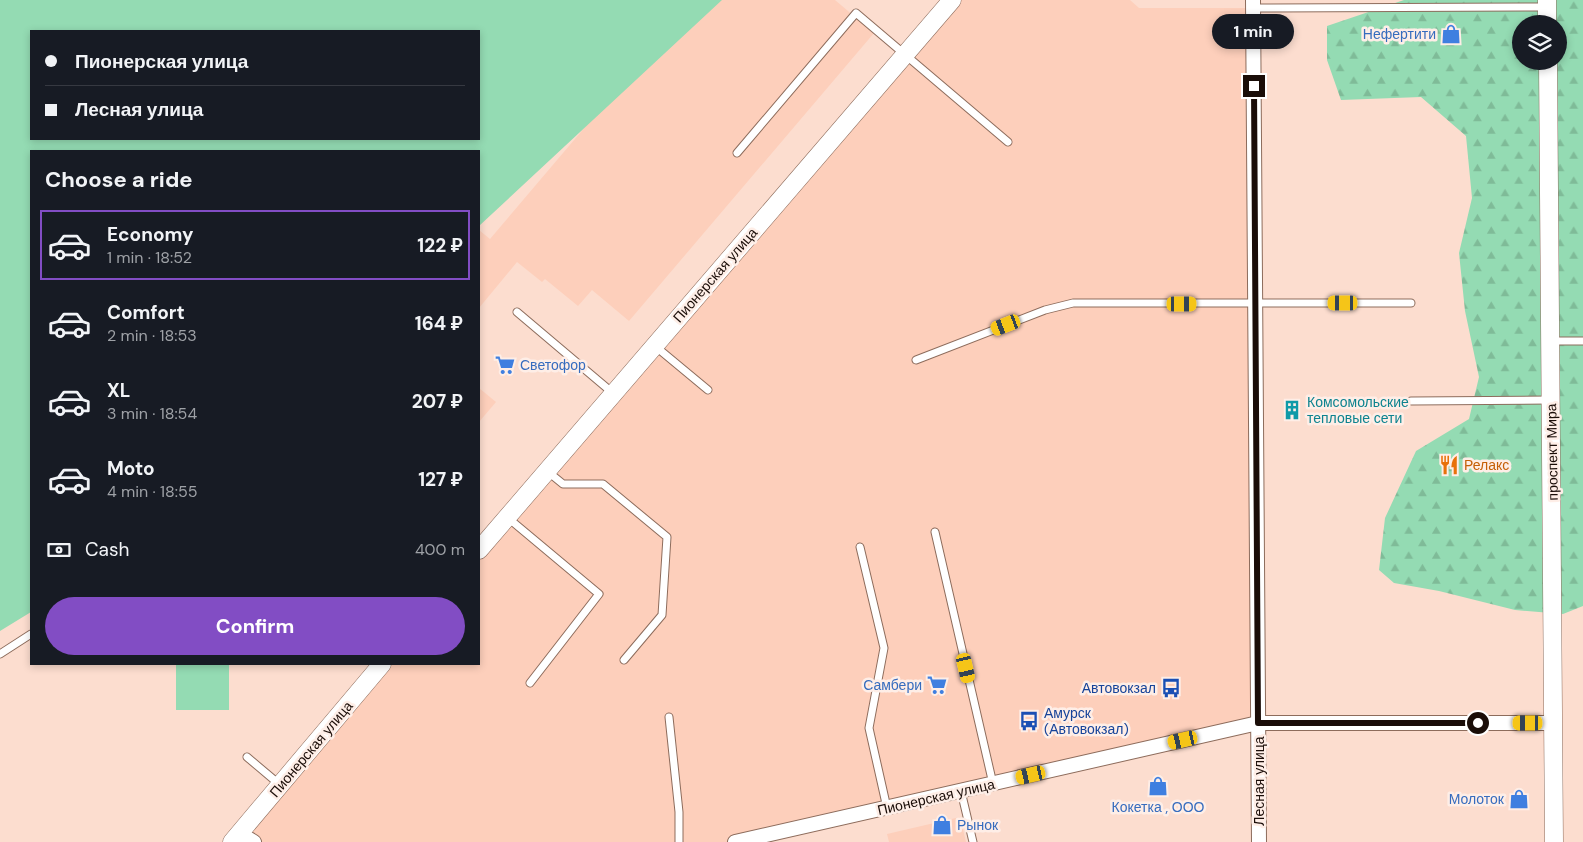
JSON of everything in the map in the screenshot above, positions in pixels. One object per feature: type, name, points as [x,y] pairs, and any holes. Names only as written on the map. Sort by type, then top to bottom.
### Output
[{"type":"street","name":"Пионерская улица","points":[[480,549],[952,0]]},
{"type":"street","name":"Лесная улица","points":[[1253,4],[1259,842]]},
{"type":"street","name":"проспект Мира","points":[[1548,70],[1554,842]]},
{"type":"street","name":"Пионерская улица","points":[[242,839],[280,785],[381,665]]},
{"type":"street","name":"Пионерская улица","points":[[735,842],[1258,723],[1554,723]]},
{"type":"lane","points":[[1253,4],[1547,10]]},
{"type":"lane","points":[[737,153],[856,13],[1008,142]]},
{"type":"lane","points":[[916,360],[1045,310],[1072,304],[1411,303]]},
{"type":"lane","points":[[517,312],[614,394]]},
{"type":"lane","points":[[1550,341],[1583,341]]},
{"type":"lane","points":[[655,346],[708,390]]},
{"type":"lane","points":[[1411,401],[1551,400]]},
{"type":"lane","points":[[547,471],[563,484],[603,484],[667,537],[662,615],[624,660]]},
{"type":"lane","points":[[507,517],[600,594],[530,683]]},
{"type":"lane","points":[[935,532],[993,784]]},
{"type":"lane","points":[[860,547],[884,648],[869,728],[887,808]]},
{"type":"lane","points":[[0,654],[30,635]]},
{"type":"lane","points":[[669,718],[679,812],[679,842]]},
{"type":"lane","points":[[247,757],[280,785]]},
{"type":"lane","points":[[961,791],[973,842]]},
{"type":"shaded area","points":[[693,0],[835,0],[874,33],[629,321],[592,290],[578,306],[545,279],[542,282],[517,262],[480,307],[480,231],[490,239]]},
{"type":"shaded area","points":[[952,0],[1130,0],[1139,8],[1253,8],[1258,723],[735,842],[254,842],[243,837],[381,665],[480,665],[480,549]]},
{"type":"shaded area","points":[[480,389],[496,402],[480,421]]},
{"type":"shaded area","name":"Рынок","points":[[960,817],[966,842],[889,842],[887,834]]},
{"type":"green space","points":[[0,0],[722,0],[480,225],[480,150],[30,150],[30,613],[0,631]]},
{"type":"green space","points":[[1404,0],[1583,0],[1583,606],[1563,614],[1515,610],[1439,591],[1394,583],[1379,570],[1385,518],[1416,451],[1469,419],[1479,377],[1465,311],[1459,253],[1472,198],[1466,136],[1421,97],[1341,100],[1327,60],[1327,26]]},
{"type":"green space","points":[[176,665],[229,665],[229,710],[176,710]]},
{"type":"place","name":"Нефертити","points":[[1451,34]]},
{"type":"place","name":"Светофор","points":[[505,365]]},
{"type":"place","name":"Комсомольские тепловые сети","points":[[1292,410]]},
{"type":"place","name":"Релакс","points":[[1449,465]]},
{"type":"place","name":"Самбери","points":[[937,685]]},
{"type":"place","name":"Автовокзал","points":[[1171,688]]},
{"type":"place","name":"Амурск (Автовокзал)","points":[[1029,721]]},
{"type":"place","name":"Кокетка , ООО","points":[[1158,786]]},
{"type":"place","name":"Молоток","points":[[1519,799]]},
{"type":"place","name":"Рынок","points":[[942,825]]},
{"type":"route","points":[[1254,86],[1258,723],[1478,723]]}]
